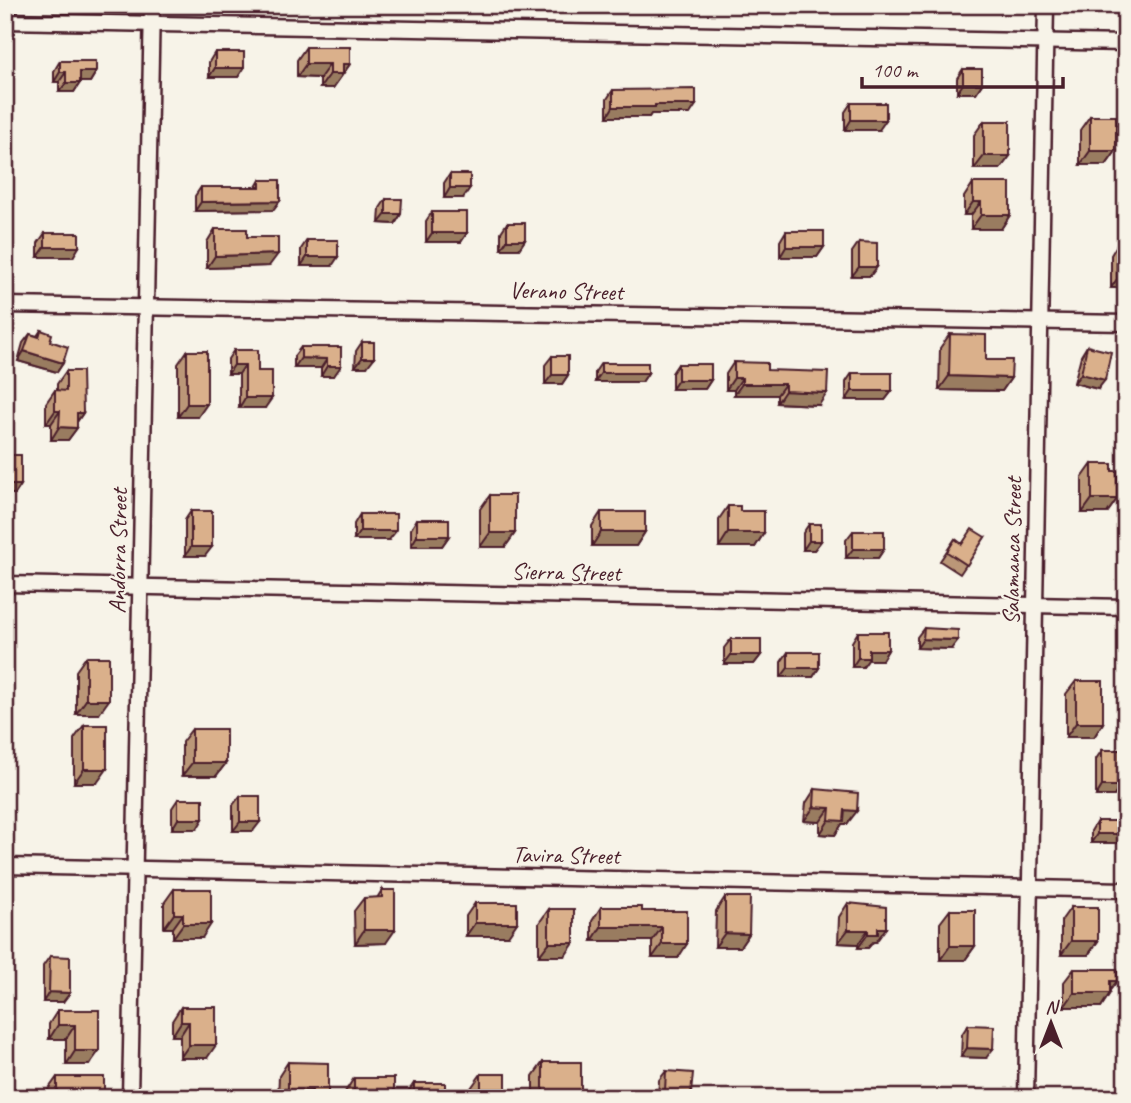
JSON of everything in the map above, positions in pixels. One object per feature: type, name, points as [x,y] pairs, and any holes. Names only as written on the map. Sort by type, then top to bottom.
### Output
[{"type":"street","name":"Andorra Street","points":[[130,1098],[152,5]]},
{"type":"street","name":"Salamanca Street","points":[[1026,1098],[1032,889],[1033,606],[1046,5]]},
{"type":"street","points":[[5,21],[1126,43]]},
{"type":"street","name":"Verano Street","points":[[5,304],[1126,323]]},
{"type":"street","name":"Sierra Street","points":[[5,584],[1126,607]]},
{"type":"street","name":"Tavira Street","points":[[5,866],[1126,890]]},
{"type":"building","points":[[306,47],[350,47],[350,64],[343,64],[343,74],[330,74],[330,64],[306,64]]},
{"type":"building","points":[[215,52],[244,52],[244,68],[215,68]]},
{"type":"building","points":[[60,61],[96,61],[96,72],[80,72],[80,83],[66,83],[66,72],[60,72]]},
{"type":"building","points":[[963,69],[982,69],[982,84],[963,84]]},
{"type":"building","points":[[696,89],[696,105],[613,107],[613,90]]},
{"type":"building","points":[[851,103],[886,103],[886,120],[851,120]]},
{"type":"building","points":[[1090,116],[1116,116],[1116,151],[1090,151]]},
{"type":"building","points":[[984,121],[1010,121],[1010,156],[984,156]]},
{"type":"building","points":[[450,174],[470,174],[470,188],[450,188]]},
{"type":"building","points":[[260,180],[280,180],[280,201],[201,202],[201,187],[260,187]]},
{"type":"building","points":[[973,183],[1010,183],[1010,215],[981,215],[981,202],[973,202]]},
{"type":"building","points":[[386,199],[402,199],[401,214],[386,214]]},
{"type":"building","points":[[432,212],[467,212],[467,233],[432,233]]},
{"type":"building","points":[[507,223],[525,223],[525,240],[507,240]]},
{"type":"building","points":[[215,229],[247,229],[247,237],[278,237],[278,254],[215,256]]},
{"type":"building","points":[[786,231],[824,231],[824,247],[786,247]]},
{"type":"building","points":[[45,233],[79,233],[79,247],[45,247]]},
{"type":"building","points":[[307,240],[338,240],[338,257],[307,257]]},
{"type":"building","points":[[859,242],[877,243],[877,267],[859,267]]},
{"type":"building","points":[[1117,245],[1126,245],[1126,279],[1117,279]]},
{"type":"building","points":[[41,330],[52,334],[50,341],[68,347],[63,363],[24,351],[30,334],[39,337]]},
{"type":"building","points":[[950,334],[986,335],[986,360],[1012,360],[1011,378],[949,376]]},
{"type":"building","points":[[362,342],[374,342],[374,358],[362,358]]},
{"type":"building","points":[[1087,346],[1111,352],[1105,380],[1081,374]]},
{"type":"building","points":[[301,347],[341,347],[341,366],[327,366],[327,359],[301,358]]},
{"type":"building","points":[[234,350],[258,350],[258,371],[272,371],[272,398],[245,398],[245,365],[234,365]]},
{"type":"building","points":[[187,351],[207,351],[207,404],[187,404]]},
{"type":"building","points":[[552,356],[568,356],[568,375],[552,375]]},
{"type":"building","points":[[734,362],[767,363],[767,370],[828,372],[827,393],[785,391],[785,384],[742,384],[742,378],[734,378]]},
{"type":"building","points":[[601,363],[648,363],[648,373],[601,373]]},
{"type":"building","points":[[678,364],[711,364],[711,380],[678,380]]},
{"type":"building","points":[[66,371],[82,371],[83,413],[77,413],[77,428],[59,427],[60,411],[55,411],[55,390],[66,391]]},
{"type":"building","points":[[852,373],[892,373],[892,391],[852,391]]},
{"type":"building","points":[[10,455],[21,455],[21,485],[10,485]]},
{"type":"building","points":[[1092,464],[1112,464],[1112,471],[1117,471],[1117,499],[1092,499]]},
{"type":"building","points":[[490,495],[515,495],[515,533],[490,533]]},
{"type":"building","points":[[728,506],[740,506],[740,511],[764,511],[764,533],[728,533]]},
{"type":"building","points":[[191,511],[212,511],[212,547],[191,547]]},
{"type":"building","points":[[601,512],[645,512],[645,532],[601,532]]},
{"type":"building","points":[[360,514],[396,514],[396,531],[360,531]]},
{"type":"building","points":[[417,519],[449,519],[449,536],[417,536]]},
{"type":"building","points":[[809,524],[821,524],[821,541],[809,541]]},
{"type":"building","points":[[972,529],[985,537],[967,565],[947,552],[955,539],[962,544]]},
{"type":"building","points":[[853,531],[884,531],[884,549],[853,549]]},
{"type":"building","points":[[924,628],[958,630],[958,640],[923,639]]},
{"type":"building","points":[[858,632],[888,632],[888,650],[869,650],[869,658],[858,658]]},
{"type":"building","points":[[731,639],[761,639],[761,655],[731,655]]},
{"type":"building","points":[[788,652],[819,652],[819,668],[788,668]]},
{"type":"building","points":[[86,657],[109,657],[109,700],[86,700]]},
{"type":"building","points":[[1076,681],[1103,681],[1103,723],[1076,723]]},
{"type":"building","points":[[84,725],[107,725],[107,769],[84,769]]},
{"type":"building","points":[[192,729],[226,729],[226,763],[192,763]]},
{"type":"building","points":[[1102,750],[1120,750],[1120,786],[1102,786]]},
{"type":"building","points":[[815,789],[858,793],[857,811],[845,810],[844,821],[829,820],[830,808],[814,807]]},
{"type":"building","points":[[240,796],[260,796],[260,822],[240,822]]},
{"type":"building","points":[[178,799],[203,799],[203,819],[178,819]]},
{"type":"building","points":[[1097,821],[1125,821],[1125,834],[1097,834]]},
{"type":"building","points":[[174,889],[211,889],[211,924],[183,924],[183,914],[174,914]]},
{"type":"building","points":[[382,890],[395,890],[395,930],[364,930],[364,898],[382,897]]},
{"type":"building","points":[[725,897],[750,897],[749,934],[725,933]]},
{"type":"building","points":[[475,903],[517,903],[517,923],[475,923]]},
{"type":"building","points":[[848,903],[886,907],[886,928],[878,928],[878,934],[868,934],[868,930],[848,930]]},
{"type":"building","points":[[601,907],[687,911],[687,944],[662,944],[662,927],[601,927]]},
{"type":"building","points":[[1071,907],[1098,907],[1098,941],[1071,941]]},
{"type":"building","points":[[549,909],[574,909],[574,943],[549,943]]},
{"type":"building","points":[[950,910],[975,910],[975,946],[950,946]]},
{"type":"building","points":[[50,956],[70,957],[70,993],[49,992]]},
{"type":"building","points":[[1074,969],[1117,969],[1117,981],[1110,981],[1110,993],[1074,993]]},
{"type":"building","points":[[181,1007],[216,1007],[216,1045],[189,1045],[189,1022],[181,1022]]},
{"type":"building","points":[[58,1010],[99,1010],[99,1051],[75,1051],[75,1025],[58,1025]]},
{"type":"building","points":[[968,1025],[994,1026],[993,1049],[967,1048]]},
{"type":"building","points":[[288,1062],[328,1063],[328,1096],[312,1095],[312,1090],[288,1090]]},
{"type":"building","points":[[543,1062],[581,1062],[581,1098],[564,1098],[564,1093],[543,1093]]},
{"type":"building","points":[[666,1071],[693,1073],[691,1093],[665,1091]]},
{"type":"building","points":[[481,1074],[506,1074],[506,1098],[481,1098]]},
{"type":"building","points":[[57,1077],[104,1077],[104,1098],[57,1098]]},
{"type":"building","points":[[354,1078],[394,1078],[394,1098],[354,1098]]},
{"type":"building","points":[[414,1083],[445,1083],[445,1098],[414,1098]]}]
